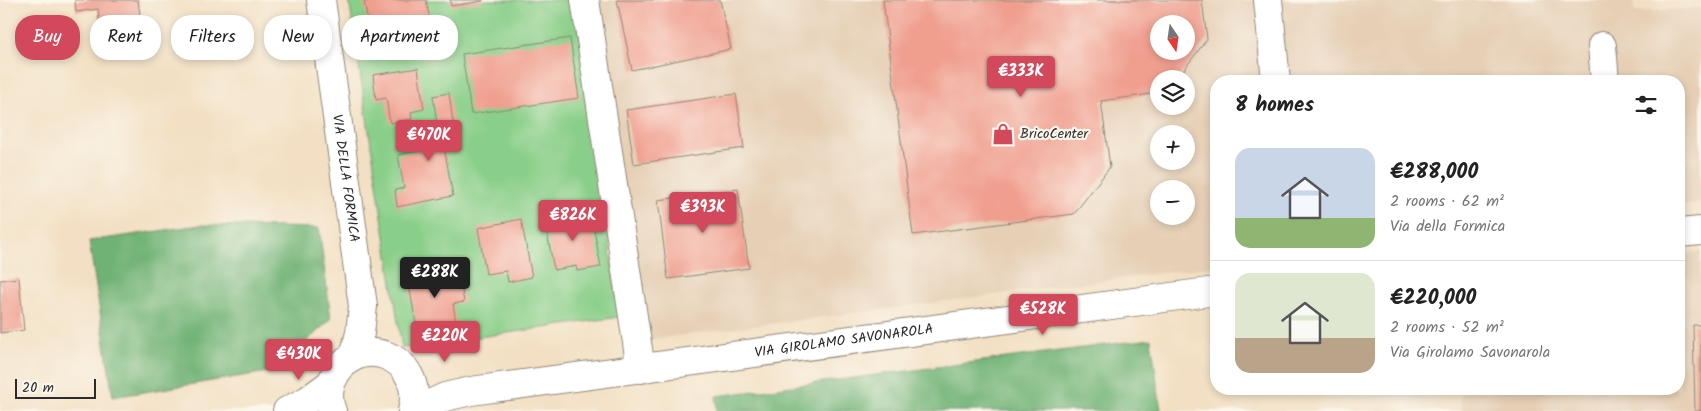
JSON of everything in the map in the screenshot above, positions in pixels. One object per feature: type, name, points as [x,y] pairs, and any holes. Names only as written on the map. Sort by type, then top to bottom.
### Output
[{"type":"street","name":"VIA DELLA FORMICA","points":[[321,0],[363,306],[360,333],[354,356]]},
{"type":"street","points":[[585,0],[641,369]]},
{"type":"street","points":[[1268,0],[1275,75]]},
{"type":"street","points":[[1602,46],[1604,75]]},
{"type":"street","points":[[1685,232],[1701,231]]},
{"type":"street","name":"VIA GIROLAMO SAVONAROLA","points":[[414,411],[445,397],[483,390],[1210,292]]},
{"type":"street","points":[[332,411],[329,396],[330,384],[335,373],[343,363],[354,356],[366,353],[379,353],[391,357],[402,364],[410,374],[416,400],[414,411]]},
{"type":"street","name":"VIA GIROLAMO SAVONAROLA","points":[[410,374],[483,390]]},
{"type":"street","points":[[287,411],[308,400],[330,384]]},
{"type":"street","points":[[442,411],[483,390]]},
{"type":"shaded area","points":[[593,0],[1634,0],[1635,12],[1701,8],[1701,203],[1685,205],[1685,75],[1210,75],[1210,267],[646,340]]},
{"type":"shaded area","points":[[1701,251],[1701,411],[1461,411],[1460,395],[1685,395],[1685,253]]},
{"type":"green space","points":[[349,0],[577,0],[619,317],[402,348],[358,60],[458,60],[458,15],[351,15]]},
{"type":"green space","points":[[200,225],[319,228],[331,319],[274,371],[113,397],[89,241]]},
{"type":"green space","points":[[1151,339],[1161,411],[717,411],[716,396]]},
{"type":"building","points":[[75,0],[138,0],[140,15],[99,15],[98,9],[76,12]]},
{"type":"building","points":[[374,0],[426,0],[429,15],[367,15],[364,2]]},
{"type":"building","points":[[450,0],[483,0],[483,1],[451,6]]},
{"type":"building","points":[[617,0],[720,0],[731,49],[632,70]]},
{"type":"building","name":"BricoCenter","points":[[883,0],[1202,0],[1207,39],[1195,55],[1195,15],[1150,15],[1150,60],[1191,60],[1184,70],[1150,70],[1150,94],[1101,101],[1110,167],[1074,214],[913,235]]},
{"type":"building","points":[[570,38],[579,98],[471,114],[462,54]]},
{"type":"building","points":[[418,68],[424,109],[411,112],[412,119],[390,123],[386,98],[376,100],[373,75]]},
{"type":"building","points":[[449,93],[456,145],[444,147],[453,196],[397,207],[395,190],[404,188],[398,155],[433,148],[430,125],[437,124],[433,96]]},
{"type":"building","points":[[736,94],[744,148],[634,164],[626,110]]},
{"type":"building","points":[[738,189],[749,268],[668,279],[658,200]]},
{"type":"building","points":[[576,210],[577,217],[591,214],[601,267],[577,271],[576,266],[554,270],[546,227],[557,224],[555,213]]},
{"type":"building","points":[[521,219],[532,277],[508,282],[506,271],[486,274],[478,228]]},
{"type":"building","points":[[457,265],[464,302],[453,304],[457,328],[418,335],[407,274]]},
{"type":"building","points":[[19,278],[24,330],[0,333],[0,280]]},
{"type":"building","points":[[1693,325],[1701,325],[1701,411],[1695,411]]},
{"type":"place","name":"BricoCenter","points":[[1003,134]]}]
